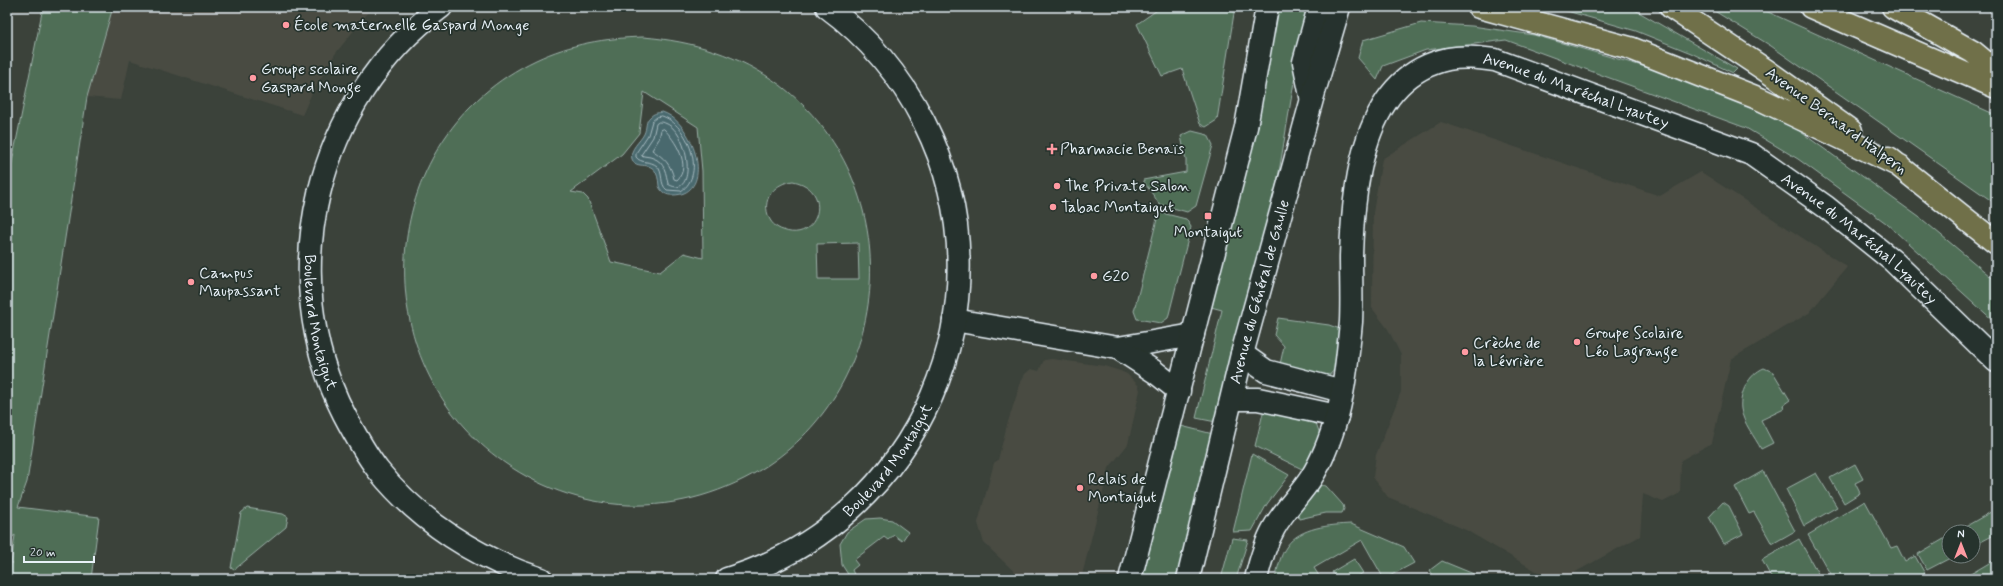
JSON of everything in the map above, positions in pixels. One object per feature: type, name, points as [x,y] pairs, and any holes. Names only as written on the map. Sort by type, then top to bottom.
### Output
[{"type":"highway","points":[[1479,7],[1630,48],[1760,99],[1900,166]]},
{"type":"highway","name":"Avenue Bernard Halpern","points":[[1671,7],[1768,71],[1900,166],[1996,243]]},
{"type":"highway","points":[[1811,7],[1996,87]]},
{"type":"highway","points":[[1893,7],[1973,52],[1996,71]]},
{"type":"street","name":"Boulevard Montaigut","points":[[441,7],[414,29],[378,68],[347,115],[330,152],[316,204],[310,241],[309,279],[316,335],[326,372],[340,407],[358,440],[378,470],[419,512],[449,535],[498,563],[541,579]]},
{"type":"street","name":"Boulevard Montaigut","points":[[727,579],[773,562],[806,544],[851,510],[878,483],[901,453],[929,404],[943,369],[954,320],[959,276],[957,238],[950,195],[935,147],[919,113],[888,65],[862,37],[827,7]]},
{"type":"street","points":[[1130,579],[1246,127],[1267,7]]},
{"type":"street","points":[[1312,99],[1304,62],[1319,7]]},
{"type":"street","name":"Avenue du Général de Gaulle","points":[[1188,579],[1242,354],[1312,99],[1339,7]]},
{"type":"street","name":"Avenue du Maréchal Lyautey","points":[[1256,579],[1262,556],[1274,528],[1312,477],[1329,443],[1337,416],[1342,391],[1351,322],[1351,254],[1357,191],[1367,140],[1375,118],[1388,97],[1406,78],[1427,65],[1448,59],[1470,57],[1495,60],[1751,154],[1826,207],[1893,261],[1996,361]]},
{"type":"street","points":[[954,320],[1118,348],[1193,335]]},
{"type":"street","points":[[1118,348],[1155,372],[1179,391]]},
{"type":"street","points":[[1242,354],[1266,371],[1342,391]]},
{"type":"street","points":[[1232,399],[1258,399],[1337,416]]},
{"type":"shaded area","name":"Groupe scolaire Gaspard Monge","points":[[113,7],[376,7],[367,14],[335,54],[311,95],[302,115],[130,60],[121,100],[87,97]]},
{"type":"shaded area","name":"Groupe Scolaire Léo Lagrange","points":[[1441,122],[1660,196],[1701,172],[1847,267],[1809,313],[1731,359],[1712,443],[1681,460],[1680,493],[1663,502],[1643,494],[1640,536],[1563,579],[1550,579],[1466,530],[1388,497],[1373,477],[1376,455],[1401,392],[1401,355],[1388,329],[1372,308],[1373,213],[1382,159]]},
{"type":"shaded area","points":[[1052,359],[1104,366],[1120,371],[1127,374],[1138,385],[1140,390],[1128,444],[1109,468],[1081,579],[1022,579],[984,543],[978,523],[994,463],[998,460],[1007,425],[1021,382],[1025,374],[1031,369],[1039,371],[1044,360]]},
{"type":"green space","points":[[43,7],[113,7],[87,97],[27,482],[18,507],[99,517],[91,579],[9,579],[15,535],[7,541],[7,187]]},
{"type":"green space","points":[[1159,7],[1235,7],[1217,120],[1206,127],[1200,124],[1182,69],[1162,76],[1137,24],[1160,8]]},
{"type":"green space","points":[[1278,7],[1313,7],[1294,82],[1278,178],[1216,422],[1196,418],[1222,310],[1211,307],[1259,113]]},
{"type":"green space","points":[[1553,7],[1630,7],[1737,69],[1733,73],[1691,53],[1636,31]]},
{"type":"green space","points":[[1708,7],[1757,7],[1996,115],[1996,204],[1771,46]]},
{"type":"green space","points":[[1988,7],[1996,7],[1996,24]]},
{"type":"green space","points":[[1421,23],[1472,26],[1534,35],[1691,80],[1798,130],[1923,220],[1996,281],[1996,323],[1886,223],[1798,159],[1746,128],[1506,40],[1426,50],[1383,66],[1377,80],[1358,58],[1363,40]]},
{"type":"green space","points":[[643,37],[698,46],[715,51],[748,65],[780,85],[821,125],[850,172],[866,224],[870,278],[863,331],[843,382],[811,427],[768,465],[736,483],[701,496],[683,500],[646,505],[628,505],[610,504],[576,497],[543,485],[527,477],[498,458],[453,414],[423,362],[407,306],[406,248],[418,191],[444,139],[483,94],[536,60],[549,54],[601,40]],"holes":[[[644,92],[698,127],[702,171],[703,258],[684,253],[660,272],[611,262],[588,199],[583,194],[571,192],[622,154],[639,133]],[[793,181],[806,186],[814,194],[818,204],[817,214],[813,223],[805,229],[795,232],[783,230],[776,226],[769,218],[767,208],[767,202],[772,192],[787,182]],[[858,243],[859,279],[818,279],[817,244]]]},
{"type":"green space","points":[[1192,131],[1208,135],[1213,145],[1196,206],[1187,212],[1159,204],[1143,180],[1186,172],[1186,160],[1181,136]]},
{"type":"green space","points":[[1162,213],[1186,219],[1191,227],[1168,318],[1161,323],[1137,319],[1134,311],[1158,215]]},
{"type":"green space","points":[[1278,318],[1329,325],[1340,329],[1337,363],[1330,374],[1325,378],[1279,369],[1284,346],[1274,335]]},
{"type":"green space","points":[[1764,368],[1773,372],[1790,400],[1783,405],[1784,409],[1761,420],[1773,443],[1761,449],[1744,419],[1741,403],[1743,391],[1746,385],[1754,375]]},
{"type":"green space","points":[[1265,409],[1304,414],[1316,423],[1320,434],[1319,449],[1304,470],[1255,446]]},
{"type":"green space","points":[[1181,426],[1213,434],[1177,579],[1142,579]]},
{"type":"green space","points":[[1252,454],[1289,475],[1267,504],[1252,531],[1233,532]]},
{"type":"green space","points":[[1855,464],[1863,479],[1855,483],[1860,493],[1844,503],[1830,478]]},
{"type":"green space","points":[[1763,471],[1795,531],[1772,544],[1754,512],[1749,514],[1735,487]]},
{"type":"green space","points":[[1816,473],[1837,507],[1804,526],[1786,489]]},
{"type":"green space","points":[[1321,485],[1326,486],[1343,505],[1344,509],[1342,513],[1326,513],[1299,519],[1298,515]]},
{"type":"green space","points":[[1865,501],[1891,548],[1897,546],[1905,562],[1915,556],[1928,579],[1833,579],[1808,535]]},
{"type":"green space","points":[[1723,502],[1729,506],[1743,534],[1724,544],[1709,517]]},
{"type":"green space","points":[[247,508],[283,514],[288,517],[286,527],[234,570],[231,568],[241,513]]},
{"type":"green space","points":[[1996,509],[1996,534],[1981,542],[1981,524],[1970,524]]},
{"type":"green space","points":[[880,518],[892,520],[908,532],[902,541],[894,535],[888,540],[884,537],[854,560],[858,565],[852,570],[856,579],[851,579],[842,565],[840,544],[847,532],[866,519]]},
{"type":"green space","points":[[1351,524],[1404,547],[1414,563],[1384,579],[1362,540],[1314,568],[1321,579],[1275,579],[1283,553],[1293,540],[1307,531],[1316,528]]},
{"type":"green space","points":[[1232,538],[1248,540],[1236,579],[1221,579]]},
{"type":"green space","points":[[1799,539],[1821,579],[1772,579],[1762,560]]},
{"type":"green space","points":[[1941,541],[1941,563],[1927,570],[1918,554]]},
{"type":"green space","points":[[1354,559],[1363,573],[1353,579],[1336,579],[1332,572]]},
{"type":"green space","points":[[1996,559],[1996,579],[1962,579]]},
{"type":"green space","points":[[1442,561],[1486,579],[1435,579],[1430,570]]},
{"type":"water","points":[[662,112],[673,118],[683,129],[691,142],[696,157],[697,171],[694,183],[686,192],[673,195],[666,194],[661,190],[655,170],[651,167],[638,165],[632,159],[631,155],[633,149],[644,134],[648,119],[654,114]]},
{"type":"place","name":"École maternelle Gaspard Monge","points":[[286,25]]},
{"type":"place","name":"Groupe scolaire Gaspard Monge","points":[[253,78]]},
{"type":"place","name":"Pharmacie Benaïs","points":[[1052,149]]},
{"type":"place","name":"The Private Salon","points":[[1057,186]]},
{"type":"place","name":"Tabac Montaigut","points":[[1053,207]]},
{"type":"place","name":"Montaigut","points":[[1208,216]]},
{"type":"place","name":"G20","points":[[1094,276]]},
{"type":"place","name":"Campus Maupassant","points":[[191,282]]},
{"type":"place","name":"Groupe Scolaire Léo Lagrange","points":[[1577,342]]},
{"type":"place","name":"Crèche de la Lévrière","points":[[1465,352]]},
{"type":"place","name":"Relais de Montaigut","points":[[1080,488]]}]
